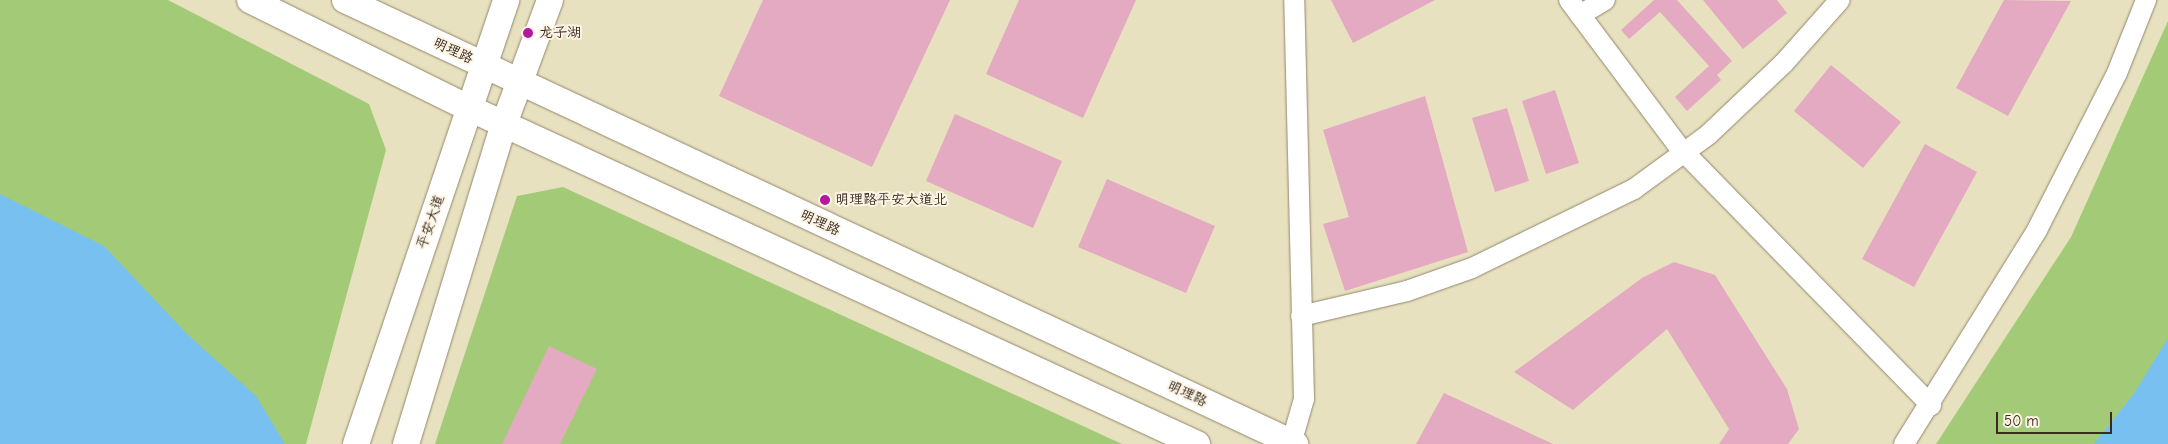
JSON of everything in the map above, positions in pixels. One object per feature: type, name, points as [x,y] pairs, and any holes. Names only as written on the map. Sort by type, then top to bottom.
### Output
[{"type":"main road","points":[[250,0],[469,108],[1197,444]]},
{"type":"main road","name":"明理路","points":[[345,0],[521,84],[1292,443]]},
{"type":"main road","name":"平安大道","points":[[356,444],[506,0]]},
{"type":"main road","points":[[406,444],[504,124],[521,84],[550,0]]},
{"type":"street","points":[[1292,443],[1304,400],[1294,0]]},
{"type":"street","points":[[1605,0],[1574,7],[1684,152],[1931,405]]},
{"type":"street","points":[[1302,316],[1407,291],[1472,268],[1634,189],[1684,152],[1784,63],[1840,0]]},
{"type":"street","points":[[1904,444],[1931,405],[2037,230],[2117,73],[2146,0]]},
{"type":"green space","points":[[0,0],[168,0],[369,104],[386,150],[306,444],[0,444]]},
{"type":"green space","points":[[2168,21],[2168,444],[1936,444],[2071,237]]},
{"type":"green space","points":[[563,187],[1122,444],[435,444],[517,196]]},
{"type":"water","points":[[0,194],[104,246],[187,334],[256,396],[285,444],[0,444]]},
{"type":"water","points":[[2168,338],[2168,444],[2094,444],[2135,392]]},
{"type":"building","points":[[763,0],[950,0],[872,167],[719,96]]},
{"type":"building","points":[[1019,0],[1136,0],[1083,118],[986,74]]},
{"type":"building","points":[[1331,0],[1435,0],[1353,43]]},
{"type":"building","points":[[1654,0],[1677,0],[1732,61],[1717,75],[1721,80],[1687,111],[1675,97],[1709,66],[1660,12],[1629,39],[1621,30]]},
{"type":"building","points":[[1703,0],[1777,0],[1787,13],[1743,49]]},
{"type":"building","points":[[2004,0],[2071,1],[2008,116],[1956,88]]},
{"type":"building","points":[[1831,65],[1901,122],[1863,168],[1794,111]]},
{"type":"building","points":[[1555,90],[1579,163],[1546,174],[1522,101]]},
{"type":"building","points":[[1425,96],[1468,252],[1345,291],[1323,224],[1349,217],[1323,130]]},
{"type":"building","points":[[1507,108],[1529,181],[1495,192],[1472,118]]},
{"type":"building","points":[[955,114],[1062,161],[1033,228],[926,181]]},
{"type":"building","points":[[1925,144],[1977,172],[1914,287],[1862,259]]},
{"type":"building","points":[[1107,179],[1215,226],[1186,293],[1078,247]]},
{"type":"building","points":[[1674,262],[1715,275],[1787,389],[1799,429],[1788,444],[1719,444],[1729,429],[1667,329],[1573,410],[1514,372],[1642,278]]},
{"type":"building","points":[[549,346],[597,369],[560,444],[502,444]]},
{"type":"building","points":[[1444,393],[1553,444],[1416,444]]},
{"type":"place","name":"龙子湖","points":[[528,33]]},
{"type":"place","name":"明理路平安大道北","points":[[825,200]]}]
